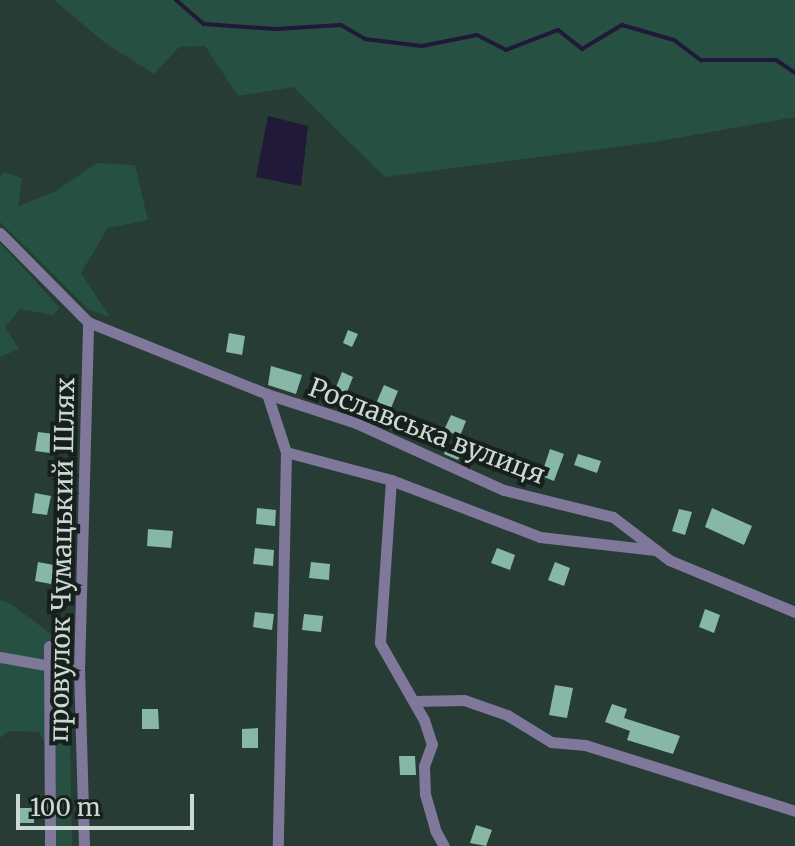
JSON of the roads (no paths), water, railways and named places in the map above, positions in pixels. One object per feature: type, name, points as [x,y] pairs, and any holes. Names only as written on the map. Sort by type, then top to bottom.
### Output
[{"type":"street","name":"Рославська вулиця","points":[[0,233],[88,322],[267,394],[356,423],[504,490],[613,517],[669,560],[795,612]]},
{"type":"street","name":"провулок Чумацький Шлях","points":[[84,846],[79,671],[88,322]]},
{"type":"street","name":"Рославська вулиця","points":[[267,394],[286,452],[278,846]]},
{"type":"street","name":"Рославська вулиця","points":[[286,452],[391,480],[540,537],[655,550]]},
{"type":"street","points":[[391,480],[380,643],[414,701],[432,744],[424,766],[425,794],[435,830],[444,846]]},
{"type":"street","points":[[49,646],[50,846]]},
{"type":"street","points":[[0,657],[79,671]]},
{"type":"street","points":[[414,701],[464,700],[507,715],[551,742],[585,745],[795,811]]},
{"type":"waterway","points":[[176,0],[204,24],[276,29],[341,25],[365,39],[422,46],[477,35],[506,50],[558,30],[582,49],[622,25],[674,40],[701,60],[776,60],[795,73]]}]
